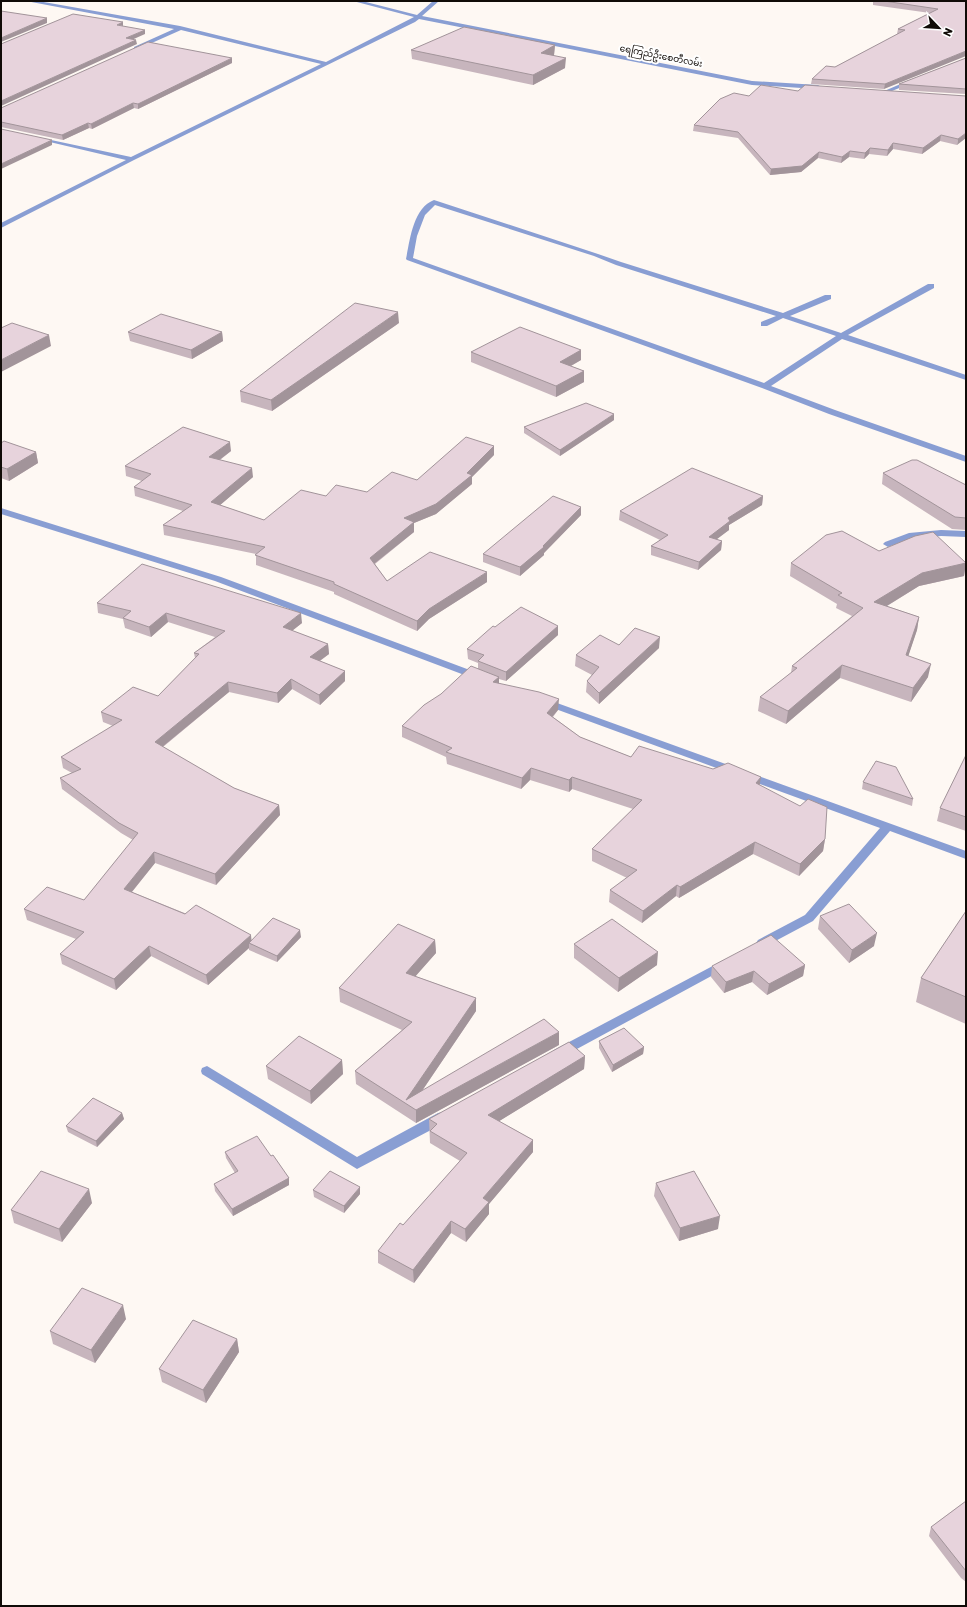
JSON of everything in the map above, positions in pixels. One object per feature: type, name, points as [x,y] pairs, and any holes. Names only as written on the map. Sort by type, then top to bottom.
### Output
[{"type":"street","points":[[29,1],[180,28],[324,63]]},
{"type":"street","name":"ရေကြည်ဦးစေတီလမ်း","points":[[356,1],[419,17],[752,83],[822,88]]},
{"type":"street","points":[[1,226],[324,63],[419,17],[436,1]]},
{"type":"street","points":[[70,17],[83,11]]},
{"type":"street","points":[[130,51],[180,28]]},
{"type":"street","points":[[885,92],[920,77]]},
{"type":"street","points":[[877,91],[900,93]]},
{"type":"street","points":[[32,137],[132,159]]},
{"type":"street","points":[[966,378],[779,316],[742,302],[643,272],[434,202],[422,214],[414,236],[409,259],[966,459]]},
{"type":"street","points":[[765,386],[841,336],[931,286]]},
{"type":"street","points":[[764,324],[779,316],[808,308],[828,297]]},
{"type":"street","points":[[1,511],[218,579],[487,680]]},
{"type":"street","points":[[888,544],[909,536],[941,533],[966,534]]},
{"type":"street","points":[[538,699],[966,855]]},
{"type":"street","points":[[753,948],[809,918],[887,827]]},
{"type":"street","points":[[550,1058],[732,960]]},
{"type":"street","points":[[207,1071],[357,1164],[453,1111]]},
{"type":"building","points":[[884,1],[966,1],[966,51],[885,84],[812,79],[826,66],[835,67],[905,30],[898,29],[938,9]]},
{"type":"building","points":[[1,11],[47,18],[1,38]]},
{"type":"building","points":[[73,14],[123,22],[117,25],[145,30],[126,38],[136,40],[1,101],[1,44]]},
{"type":"building","points":[[464,27],[555,45],[541,53],[566,58],[533,75],[411,50]]},
{"type":"building","points":[[148,42],[232,58],[138,104],[133,103],[91,124],[88,123],[62,135],[1,122],[1,108]]},
{"type":"building","points":[[966,58],[966,89],[899,84]]},
{"type":"building","points":[[761,85],[798,91],[805,85],[966,96],[966,133],[958,139],[941,135],[923,148],[893,143],[888,150],[870,148],[865,153],[850,151],[842,157],[819,152],[802,166],[771,169],[738,132],[694,125],[720,99],[734,93],[749,96]]},
{"type":"building","points":[[1,129],[52,140],[1,164]]},
{"type":"building","points":[[355,303],[398,312],[271,400],[240,391]]},
{"type":"building","points":[[161,314],[222,332],[191,350],[128,332]]},
{"type":"building","points":[[12,323],[49,335],[1,360],[1,328]]},
{"type":"building","points":[[520,327],[581,350],[560,362],[584,371],[556,386],[471,352]]},
{"type":"building","points":[[586,403],[614,414],[560,450],[524,427]]},
{"type":"building","points":[[183,427],[230,442],[209,457],[252,468],[211,502],[264,520],[301,490],[326,496],[336,485],[367,492],[392,472],[417,480],[466,437],[494,446],[467,473],[472,475],[436,504],[404,518],[414,522],[370,558],[387,581],[430,552],[487,572],[429,609],[417,621],[334,584],[334,582],[255,555],[265,547],[163,525],[192,505],[134,487],[151,474],[125,466]]},
{"type":"building","points":[[4,441],[36,452],[7,469],[1,467],[1,443]]},
{"type":"building","points":[[912,460],[917,460],[966,485],[966,518],[955,517],[883,473]]},
{"type":"building","points":[[692,468],[763,496],[728,518],[730,521],[709,537],[722,541],[699,562],[651,546],[668,535],[620,511]]},
{"type":"building","points":[[553,496],[581,507],[543,546],[544,547],[520,567],[483,554]]},
{"type":"building","points":[[842,531],[879,551],[915,536],[933,532],[966,563],[922,573],[874,602],[919,617],[906,655],[931,664],[913,688],[842,665],[788,711],[760,697],[797,668],[792,666],[863,608],[838,595],[842,593],[791,563],[826,535]]},
{"type":"building","points":[[142,564],[301,613],[283,627],[328,644],[310,657],[345,671],[319,695],[291,679],[277,693],[228,682],[155,742],[234,788],[279,805],[215,874],[154,852],[124,889],[185,914],[196,905],[251,935],[206,975],[149,946],[114,979],[60,954],[84,932],[24,909],[47,887],[84,900],[138,833],[119,823],[60,778],[81,769],[61,757],[122,720],[101,712],[133,687],[158,696],[199,654],[194,653],[225,631],[166,613],[149,627],[123,618],[131,611],[97,603]]},
{"type":"building","points":[[521,607],[558,626],[506,672],[478,661],[484,655],[467,649],[493,626],[495,627]]},
{"type":"building","points":[[635,628],[660,637],[599,693],[587,681],[599,667],[576,655],[600,635],[619,645]]},
{"type":"building","points":[[471,666],[499,677],[493,682],[539,692],[559,699],[547,713],[580,737],[631,757],[639,746],[713,769],[728,763],[761,777],[756,783],[800,806],[808,799],[827,807],[825,839],[800,864],[755,842],[680,887],[677,885],[643,911],[610,890],[637,870],[592,849],[642,800],[572,777],[569,780],[531,768],[522,778],[446,752],[452,748],[402,726],[424,705],[441,694]]},
{"type":"building","points":[[966,755],[966,817],[940,808]]},
{"type":"building","points":[[876,761],[896,767],[913,799],[863,782]]},
{"type":"building","points":[[849,904],[877,933],[852,950],[820,916]]},
{"type":"building","points":[[966,911],[966,997],[921,978]]},
{"type":"building","points":[[273,918],[300,930],[277,956],[249,943]]},
{"type":"building","points":[[612,919],[658,952],[619,978],[574,944]]},
{"type":"building","points":[[398,924],[435,940],[406,973],[476,998],[406,1100],[544,1019],[559,1032],[416,1110],[355,1071],[412,1022],[339,988]]},
{"type":"building","points":[[771,935],[805,965],[769,984],[754,971],[726,982],[712,966]]},
{"type":"building","points":[[624,1028],[644,1047],[613,1065],[599,1041]]},
{"type":"building","points":[[299,1036],[342,1060],[310,1091],[266,1066]]},
{"type":"building","points":[[569,1042],[585,1056],[488,1115],[533,1140],[483,1198],[489,1202],[465,1229],[451,1221],[413,1270],[378,1251],[400,1223],[403,1225],[467,1153],[430,1131],[437,1124],[429,1119]]},
{"type":"building","points":[[93,1098],[122,1113],[96,1141],[66,1126]]},
{"type":"building","points":[[257,1136],[271,1156],[273,1155],[289,1178],[232,1209],[214,1184],[238,1171],[225,1152]]},
{"type":"building","points":[[41,1171],[89,1189],[59,1229],[11,1210]]},
{"type":"building","points":[[330,1171],[360,1187],[344,1206],[313,1190]]},
{"type":"building","points":[[694,1171],[720,1216],[680,1228],[656,1183]]},
{"type":"building","points":[[82,1288],[123,1305],[91,1350],[50,1331]]},
{"type":"building","points":[[193,1320],[237,1339],[203,1390],[159,1369]]},
{"type":"building","points":[[966,1501],[966,1571],[931,1527]]}]
